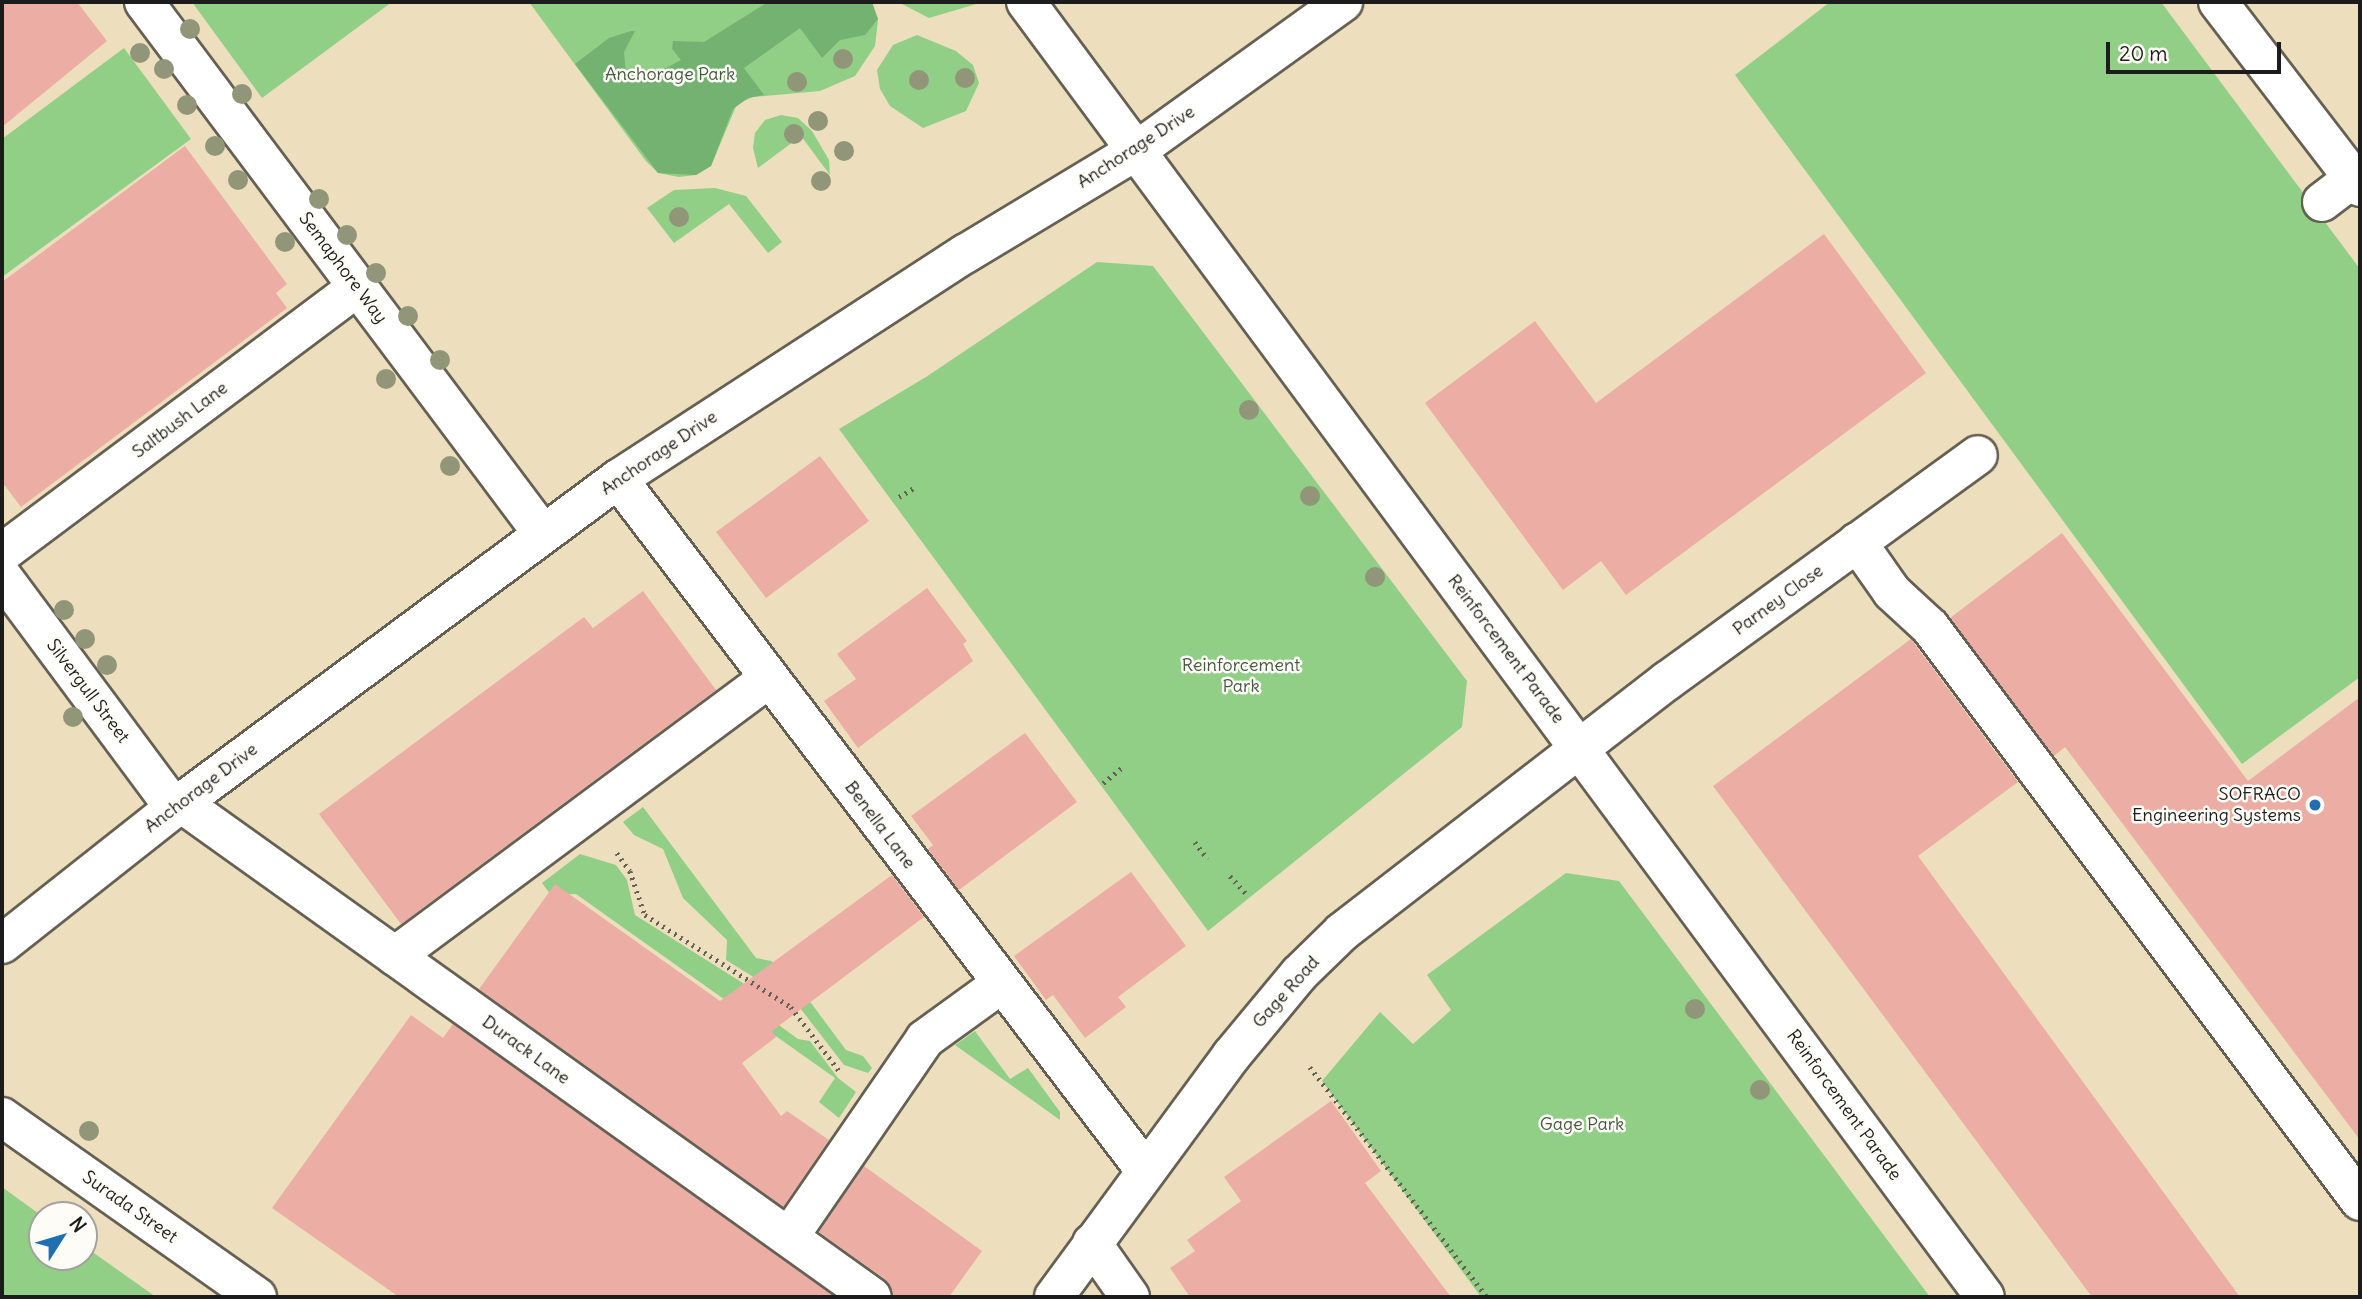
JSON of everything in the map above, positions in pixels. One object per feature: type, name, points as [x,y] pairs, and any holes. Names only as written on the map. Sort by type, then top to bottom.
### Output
[{"type":"street","name":"Semaphore Way","points":[[144,2],[543,534]]},
{"type":"street","name":"Reinforcement Parade","points":[[1026,2],[1986,1297]]},
{"type":"street","name":"Anchorage Drive","points":[[2,944],[177,805],[618,479],[954,261],[1136,151],[1343,2]]},
{"type":"street","points":[[2218,2],[2358,179],[2322,202]]},
{"type":"street","name":"Saltbush Lane","points":[[2,553],[357,287]]},
{"type":"street","name":"Parney Close","points":[[1580,748],[1857,542],[1978,456]]},
{"type":"street","name":"Benella Lane","points":[[618,479],[1145,1170]]},
{"type":"street","points":[[1857,542],[1892,592],[1930,626],[2360,1201]]},
{"type":"street","name":"Silvergull Street","points":[[2,576],[177,805]]},
{"type":"street","points":[[396,956],[769,678]]},
{"type":"street","name":"Gage Road","points":[[1054,1297],[1145,1170],[1261,1017],[1334,941],[1398,885],[1580,748]]},
{"type":"street","name":"Durack Lane","points":[[177,805],[396,956],[872,1297]]},
{"type":"street","points":[[789,1237],[925,1040],[1001,984]]},
{"type":"street","name":"Surada Street","points":[[2,1117],[257,1297]]},
{"type":"street","points":[[1092,1243],[1130,1297]]},
{"type":"path","points":[[899,497],[914,488]]},
{"type":"path","points":[[1103,783],[1124,766]]},
{"type":"path","points":[[584,815],[630,870],[645,915],[791,1007],[847,1079],[888,1094]]},
{"type":"path","points":[[1195,842],[1208,859]]},
{"type":"path","points":[[1230,876],[1247,894]]},
{"type":"path","points":[[1310,1067],[1487,1297]]},
{"type":"green space","points":[[192,2],[392,2],[262,98]]},
{"type":"green space","name":"Anchorage Park","points":[[529,2],[871,2],[878,20],[875,46],[855,76],[820,91],[753,97],[737,104],[711,166],[696,175],[679,177],[658,173],[645,160]]},
{"type":"green space","points":[[768,2],[872,2],[878,19],[865,35],[840,40],[822,58],[800,28],[744,68],[764,95],[748,98],[733,109],[711,166],[696,175],[658,173],[575,64],[609,38],[635,31],[624,52],[626,75],[657,73],[681,60],[672,49],[673,41],[704,42]]},
{"type":"green space","points":[[898,2],[983,2],[929,18]]},
{"type":"green space","points":[[1830,2],[2161,2],[2360,269],[2360,677],[2242,764],[1735,75]]},
{"type":"green space","points":[[917,35],[956,51],[973,65],[979,83],[966,111],[923,128],[890,106],[880,89],[877,70],[893,45]]},
{"type":"green space","points":[[124,48],[191,139],[2,277],[2,139]]},
{"type":"green space","points":[[781,115],[798,118],[812,131],[829,160],[830,175],[801,136],[758,168],[753,148],[755,133],[765,120]]},
{"type":"green space","points":[[715,188],[746,196],[782,242],[768,253],[729,204],[674,243],[647,208],[674,190]]},
{"type":"green space","name":"Reinforcement Park","points":[[1097,262],[1153,266],[1467,681],[1462,727],[1208,931],[839,429],[926,377]]},
{"type":"green space","points":[[643,807],[756,958],[771,961],[788,972],[846,1050],[863,1056],[872,1068],[868,1073],[844,1065],[797,1004],[726,960],[727,940],[683,898],[663,849],[634,835],[623,822]]},
{"type":"green space","points":[[580,854],[616,865],[627,880],[635,915],[757,992],[761,1012],[798,1039],[810,1041],[838,1078],[856,1092],[839,1118],[819,1102],[835,1078],[576,894],[551,895],[542,883]]},
{"type":"green space","name":"Gage Park","points":[[1566,873],[1619,881],[1930,1297],[1481,1297],[1322,1081],[1380,1012],[1413,1044],[1451,1010],[1427,975]]},
{"type":"green space","points":[[975,1031],[1010,1079],[1028,1068],[1060,1112],[1060,1120],[955,1045]]},
{"type":"green space","points":[[2,1187],[28,1206],[28,1271],[98,1271],[98,1256],[156,1297],[2,1297]]},
{"type":"building","points":[[2,2],[77,2],[107,41],[2,127]]},
{"type":"building","points":[[185,146],[287,284],[276,293],[287,308],[21,507],[2,482],[2,282]]},
{"type":"building","points":[[1824,234],[1926,373],[1626,595],[1601,561],[1563,590],[1425,403],[1535,321],[1596,403]]},
{"type":"building","points":[[820,456],[869,521],[766,598],[716,532]]},
{"type":"building","points":[[2062,533],[2248,781],[2360,697],[2360,1140],[2065,747],[2054,756],[1950,618]]},
{"type":"building","points":[[927,588],[967,641],[963,644],[973,661],[858,748],[824,701],[856,679],[837,654]]},
{"type":"building","points":[[643,591],[716,690],[401,924],[319,814],[584,617],[593,628]]},
{"type":"building","points":[[1911,639],[2018,782],[1918,856],[2240,1297],[2092,1297],[1713,786]]},
{"type":"building","points":[[1025,733],[1077,802],[959,890],[928,849],[933,845],[911,816]]},
{"type":"building","points":[[1131,872],[1186,946],[1118,997],[1126,1007],[1085,1038],[1053,995],[1046,1000],[1014,956]]},
{"type":"building","points":[[892,875],[924,917],[772,1031],[776,1037],[742,1063],[781,1116],[787,1111],[829,1140],[783,1207],[479,989],[555,884],[720,1001]]},
{"type":"building","points":[[411,1015],[443,1038],[453,1024],[835,1297],[399,1297],[272,1208]]},
{"type":"building","points":[[1331,1101],[1381,1171],[1365,1183],[1451,1297],[1190,1297],[1170,1268],[1195,1251],[1187,1240],[1241,1201],[1224,1177]]},
{"type":"building","points":[[864,1166],[982,1251],[949,1297],[894,1297],[885,1279],[819,1232]]},
{"type":"place","name":"SOFRACO Engineering Systems","points":[[2315,805]]}]
